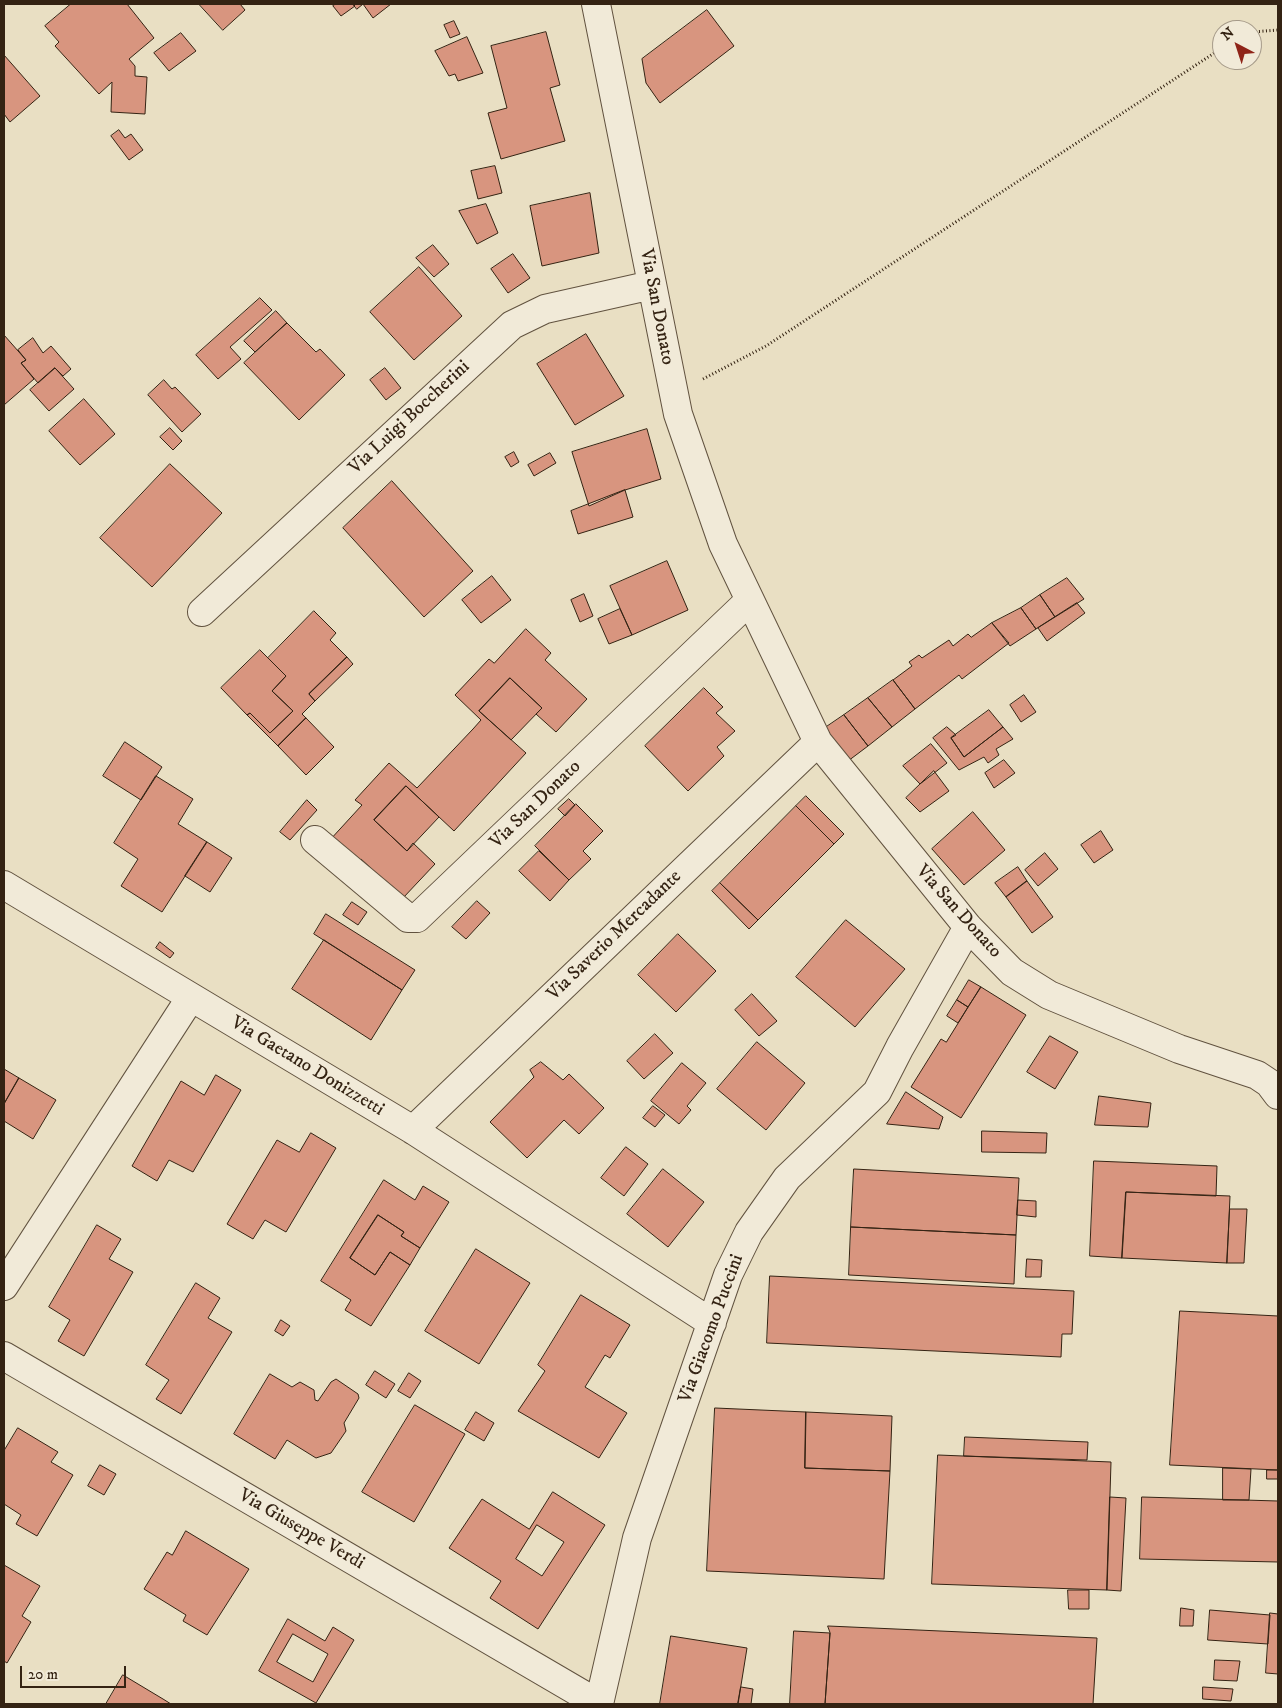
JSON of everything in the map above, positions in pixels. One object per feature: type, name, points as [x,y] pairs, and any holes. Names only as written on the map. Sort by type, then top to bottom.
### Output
[{"type":"street","name":"Via San Donato","points":[[596,4],[678,414],[722,544],[818,742],[968,927],[1012,972],[1049,994],[1179,1049],[1257,1075],[1278,1095]]},
{"type":"street","name":"Via Luigi Boccherini","points":[[202,612],[512,325],[546,309],[652,285]]},
{"type":"street","name":"Via San Donato","points":[[315,840],[403,915],[408,918],[417,918],[749,601]]},
{"type":"street","name":"Via Saverio Mercadante","points":[[413,1130],[818,742]]},
{"type":"street","name":"Via Gaetano Donizzetti","points":[[4,886],[413,1130],[712,1323]]},
{"type":"street","name":"Via Giacomo Puccini","points":[[599,1704],[638,1538],[728,1275],[749,1232],[787,1178],[877,1092],[900,1047],[968,927]]},
{"type":"street","points":[[4,1286],[191,997]]},
{"type":"street","name":"Via Giuseppe Verdi","points":[[4,1356],[599,1704]]},
{"type":"path","points":[[1262,31],[1278,30]]},
{"type":"path","points":[[674,394],[766,346],[1212,55]]},
{"type":"building","points":[[71,4],[127,4],[154,38],[129,59],[135,66],[135,76],[147,77],[145,114],[111,112],[112,82],[99,94],[55,46],[59,42],[45,26]]},
{"type":"building","points":[[199,4],[240,4],[245,10],[223,30]]},
{"type":"building","points":[[336,4],[353,4],[355,6],[341,16],[333,6]]},
{"type":"building","points":[[353,4],[363,4],[357,9]]},
{"type":"building","points":[[363,4],[391,4],[373,18]]},
{"type":"building","points":[[707,10],[734,46],[660,103],[646,83],[642,59]]},
{"type":"building","points":[[454,21],[460,34],[450,38],[444,25]]},
{"type":"building","points":[[546,32],[560,85],[550,88],[565,141],[501,159],[488,113],[507,108],[491,46]]},
{"type":"building","points":[[181,33],[196,51],[169,71],[154,53]]},
{"type":"building","points":[[467,37],[483,73],[458,81],[455,74],[449,76],[435,51]]},
{"type":"building","points":[[4,55],[40,96],[10,122],[4,114]]},
{"type":"building","points":[[119,130],[125,138],[131,134],[143,150],[129,160],[111,136]]},
{"type":"building","points":[[495,166],[502,193],[478,199],[471,171]]},
{"type":"building","points":[[590,193],[599,253],[542,266],[530,206]]},
{"type":"building","points":[[486,204],[498,233],[477,244],[459,211]]},
{"type":"building","points":[[433,245],[449,264],[434,277],[416,258]]},
{"type":"building","points":[[513,254],[530,278],[508,293],[491,269]]},
{"type":"building","points":[[419,267],[462,316],[414,360],[370,312]]},
{"type":"building","points":[[260,298],[272,310],[230,347],[241,359],[218,379],[196,355]]},
{"type":"building","points":[[276,311],[287,323],[255,352],[244,341]]},
{"type":"building","points":[[287,323],[316,352],[320,349],[345,375],[299,420],[244,363]]},
{"type":"building","points":[[586,334],[624,396],[575,425],[537,364]]},
{"type":"building","points":[[4,335],[26,360],[21,363],[34,379],[4,405]]},
{"type":"building","points":[[33,338],[43,353],[51,346],[71,369],[63,376],[55,368],[38,383],[21,363],[26,360],[18,350]]},
{"type":"building","points":[[55,368],[74,389],[49,411],[30,390]]},
{"type":"building","points":[[385,368],[401,388],[386,400],[370,380]]},
{"type":"building","points":[[164,380],[172,389],[175,387],[201,414],[182,432],[148,395]]},
{"type":"building","points":[[84,399],[115,434],[80,465],[49,431]]},
{"type":"building","points":[[170,428],[182,441],[173,450],[160,437]]},
{"type":"building","points":[[647,429],[661,479],[625,490],[589,506],[572,452]]},
{"type":"building","points":[[514,452],[519,462],[511,467],[505,457]]},
{"type":"building","points":[[550,453],[556,463],[534,476],[528,465]]},
{"type":"building","points":[[170,464],[222,513],[152,587],[100,538]]},
{"type":"building","points":[[392,481],[473,571],[424,617],[343,528]]},
{"type":"building","points":[[625,490],[633,517],[578,534],[571,511]]},
{"type":"building","points":[[667,561],[688,610],[632,635],[610,586]]},
{"type":"building","points":[[492,576],[511,600],[481,623],[462,600]]},
{"type":"building","points":[[1067,578],[1084,599],[1055,617],[1040,595]]},
{"type":"building","points":[[584,594],[593,616],[580,622],[571,600]]},
{"type":"building","points":[[1040,595],[1055,617],[1036,629],[1021,608]]},
{"type":"building","points":[[1077,603],[1085,613],[1047,641],[1038,628]]},
{"type":"building","points":[[1021,608],[1036,629],[1010,646],[992,623]]},
{"type":"building","points":[[620,609],[632,635],[609,644],[598,619]]},
{"type":"building","points":[[314,611],[336,633],[330,640],[347,657],[309,694],[315,701],[302,714],[306,718],[278,746],[247,715],[250,713],[270,733],[293,711],[272,691],[286,676],[268,658]]},
{"type":"building","points":[[992,623],[1009,643],[962,679],[959,675],[915,709],[893,680],[912,666],[909,662],[919,655],[922,658],[949,640],[953,646],[968,634],[971,637]]},
{"type":"building","points":[[526,629],[551,653],[545,660],[587,699],[556,732],[536,714],[542,708],[510,678],[479,711],[526,753],[454,831],[406,786],[374,820],[407,851],[413,843],[435,864],[403,898],[361,859],[355,866],[329,841],[362,805],[355,800],[389,763],[417,788],[473,729],[481,720],[455,695],[489,659],[494,663]]},
{"type":"building","points":[[260,650],[286,676],[272,691],[293,711],[270,733],[250,713],[247,715],[221,688]]},
{"type":"building","points":[[347,657],[353,664],[315,701],[309,694]]},
{"type":"building","points":[[510,678],[542,708],[511,740],[479,711]]},
{"type":"building","points":[[893,680],[915,709],[892,727],[868,698]]},
{"type":"building","points":[[704,688],[723,707],[716,713],[735,731],[717,747],[724,756],[688,791],[645,746]]},
{"type":"building","points":[[1024,695],[1036,712],[1021,722],[1010,705]]},
{"type":"building","points":[[868,698],[892,727],[868,746],[844,715]]},
{"type":"building","points":[[989,710],[1003,727],[964,757],[951,738]]},
{"type":"building","points":[[844,715],[868,746],[848,761],[822,730]]},
{"type":"building","points":[[306,718],[334,747],[306,775],[278,746]]},
{"type":"building","points":[[947,727],[956,735],[951,738],[964,757],[1003,727],[1013,739],[996,749],[999,755],[988,763],[984,757],[959,770],[933,738]]},
{"type":"building","points":[[125,742],[162,767],[141,800],[103,776]]},
{"type":"building","points":[[931,744],[947,763],[920,784],[903,766]]},
{"type":"building","points":[[1004,760],[1015,773],[994,788],[985,773]]},
{"type":"building","points":[[934,771],[949,791],[920,812],[906,798]]},
{"type":"building","points":[[156,776],[193,799],[178,824],[207,842],[162,912],[121,886],[138,859],[114,843]]},
{"type":"building","points":[[406,786],[439,817],[407,851],[374,820]]},
{"type":"building","points":[[806,796],[844,834],[834,844],[796,806]]},
{"type":"building","points":[[569,799],[575,805],[565,816],[558,809]]},
{"type":"building","points":[[307,800],[317,810],[290,840],[280,832]]},
{"type":"building","points":[[576,804],[603,831],[583,851],[591,859],[569,880],[535,846]]},
{"type":"building","points":[[796,806],[834,844],[758,920],[720,883]]},
{"type":"building","points":[[973,812],[1005,850],[964,885],[932,849]]},
{"type":"building","points":[[1101,831],[1113,850],[1094,863],[1081,845]]},
{"type":"building","points":[[207,842],[232,858],[210,892],[185,876]]},
{"type":"building","points":[[539,851],[569,880],[550,901],[519,871]]},
{"type":"building","points":[[1045,853],[1058,869],[1038,886],[1025,870]]},
{"type":"building","points":[[1018,867],[1027,881],[1006,897],[995,883]]},
{"type":"building","points":[[1027,881],[1053,917],[1032,933],[1006,897]]},
{"type":"building","points":[[720,883],[758,920],[749,929],[712,891]]},
{"type":"building","points":[[477,901],[490,913],[466,939],[452,927]]},
{"type":"building","points":[[352,902],[367,912],[358,925],[343,915]]},
{"type":"building","points":[[326,914],[415,970],[402,990],[314,934]]},
{"type":"building","points":[[846,920],[905,969],[855,1027],[796,977]]},
{"type":"building","points":[[678,934],[716,971],[676,1012],[638,975]]},
{"type":"building","points":[[324,940],[402,990],[371,1040],[292,989]]},
{"type":"building","points":[[160,942],[174,953],[170,958],[156,948]]},
{"type":"building","points":[[969,980],[981,987],[968,1007],[957,1000]]},
{"type":"building","points":[[981,987],[1026,1015],[961,1118],[911,1087],[941,1039],[946,1042]]},
{"type":"building","points":[[752,994],[777,1021],[759,1036],[735,1010]]},
{"type":"building","points":[[957,1000],[968,1007],[958,1023],[947,1016]]},
{"type":"building","points":[[655,1034],[673,1053],[644,1079],[627,1061]]},
{"type":"building","points":[[1050,1036],[1078,1052],[1055,1089],[1027,1072]]},
{"type":"building","points":[[757,1042],[805,1083],[766,1130],[717,1089]]},
{"type":"building","points":[[541,1062],[563,1080],[569,1074],[604,1108],[579,1134],[564,1120],[527,1158],[490,1122],[534,1077],[530,1070]]},
{"type":"building","points":[[682,1063],[706,1083],[687,1106],[691,1110],[679,1124],[651,1101]]},
{"type":"building","points":[[4,1069],[19,1078],[4,1104]]},
{"type":"building","points":[[216,1075],[241,1090],[193,1172],[169,1160],[157,1181],[132,1166],[181,1081],[204,1095]]},
{"type":"building","points":[[19,1078],[56,1100],[33,1139],[4,1121],[4,1104]]},
{"type":"building","points":[[906,1092],[943,1117],[939,1129],[887,1124]]},
{"type":"building","points":[[1099,1096],[1151,1103],[1148,1127],[1095,1125]]},
{"type":"building","points":[[653,1106],[665,1115],[655,1127],[643,1118]]},
{"type":"building","points":[[982,1131],[1047,1133],[1046,1153],[982,1152]]},
{"type":"building","points":[[311,1133],[336,1148],[286,1232],[265,1220],[253,1239],[227,1224],[277,1140],[299,1152]]},
{"type":"building","points":[[626,1147],[648,1164],[624,1196],[601,1178]]},
{"type":"building","points":[[1094,1161],[1217,1166],[1216,1196],[1126,1192],[1122,1258],[1090,1256]]},
{"type":"building","points":[[663,1169],[704,1202],[668,1247],[627,1214]]},
{"type":"building","points":[[854,1169],[1019,1178],[1016,1235],[851,1227]]},
{"type":"building","points":[[384,1180],[415,1200],[423,1186],[449,1202],[420,1248],[401,1236],[404,1232],[378,1215],[350,1258],[375,1275],[390,1252],[410,1265],[371,1326],[345,1310],[351,1300],[321,1281]]},
{"type":"building","points":[[1126,1192],[1230,1196],[1227,1263],[1122,1258]]},
{"type":"building","points":[[1018,1200],[1036,1201],[1036,1217],[1017,1215]]},
{"type":"building","points":[[1230,1209],[1247,1209],[1244,1263],[1227,1263]]},
{"type":"building","points":[[378,1215],[404,1232],[401,1236],[420,1248],[410,1265],[390,1252],[375,1275],[350,1258]]},
{"type":"building","points":[[97,1225],[121,1239],[109,1259],[133,1272],[84,1356],[58,1341],[70,1320],[49,1307]]},
{"type":"building","points":[[851,1227],[1016,1235],[1014,1284],[849,1275]]},
{"type":"building","points":[[476,1249],[530,1283],[479,1364],[425,1331]]},
{"type":"building","points":[[1027,1259],[1042,1260],[1041,1277],[1026,1277]]},
{"type":"building","points":[[770,1276],[1074,1291],[1072,1334],[1062,1334],[1061,1357],[767,1343]]},
{"type":"building","points":[[196,1283],[220,1298],[208,1318],[232,1332],[181,1414],[156,1399],[169,1380],[146,1365]]},
{"type":"building","points":[[581,1295],[630,1325],[610,1358],[605,1355],[585,1387],[627,1413],[599,1458],[518,1411],[545,1371],[538,1365]]},
{"type":"building","points":[[1180,1311],[1278,1316],[1278,1470],[1170,1465]]},
{"type":"building","points":[[281,1320],[290,1326],[283,1336],[275,1331]]},
{"type":"building","points":[[375,1371],[395,1384],[386,1398],[366,1385]]},
{"type":"building","points":[[409,1373],[421,1381],[410,1398],[398,1391]]},
{"type":"building","points":[[270,1374],[292,1387],[300,1382],[314,1390],[315,1400],[318,1401],[331,1382],[336,1379],[358,1394],[359,1398],[344,1423],[346,1431],[331,1453],[316,1458],[287,1440],[275,1459],[234,1434]]},
{"type":"building","points":[[415,1405],[465,1434],[414,1522],[362,1492]]},
{"type":"building","points":[[715,1408],[806,1412],[805,1468],[890,1471],[884,1579],[707,1571]]},
{"type":"building","points":[[476,1412],[494,1423],[484,1441],[465,1430]]},
{"type":"building","points":[[806,1412],[892,1416],[890,1471],[805,1468]]},
{"type":"building","points":[[18,1428],[58,1452],[51,1462],[73,1475],[37,1536],[16,1524],[21,1515],[4,1504],[4,1451]]},
{"type":"building","points":[[965,1437],[1088,1442],[1087,1460],[964,1456]]},
{"type":"building","points":[[938,1455],[1111,1462],[1107,1590],[932,1584]]},
{"type":"building","points":[[100,1465],[116,1474],[104,1495],[88,1486]]},
{"type":"building","points":[[1223,1468],[1251,1469],[1249,1500],[1223,1500]]},
{"type":"building","points":[[1267,1470],[1278,1470],[1278,1479],[1267,1479]]},
{"type":"building","points":[[553,1492],[605,1525],[538,1629],[490,1598],[501,1581],[449,1548],[482,1499],[529,1529]],"holes":[[[537,1525],[564,1542],[542,1576],[516,1559]]]},
{"type":"building","points":[[1110,1497],[1126,1498],[1121,1591],[1107,1590]]},
{"type":"building","points":[[1142,1497],[1278,1501],[1278,1562],[1140,1559]]},
{"type":"building","points":[[186,1531],[249,1569],[207,1635],[183,1621],[186,1615],[144,1589],[167,1552],[172,1555]]},
{"type":"building","points":[[4,1565],[40,1586],[22,1616],[31,1622],[7,1663],[4,1661]]},
{"type":"building","points":[[1068,1590],[1089,1590],[1089,1609],[1069,1609]]},
{"type":"building","points":[[1181,1608],[1194,1610],[1193,1626],[1180,1626]]},
{"type":"building","points":[[1210,1610],[1270,1615],[1268,1644],[1208,1640]]},
{"type":"building","points":[[1270,1613],[1278,1614],[1278,1674],[1266,1673]]},
{"type":"building","points":[[288,1619],[325,1641],[333,1627],[354,1640],[316,1703],[259,1671]],"holes":[[[293,1634],[328,1654],[313,1682],[277,1662]]]},
{"type":"building","points":[[828,1626],[1097,1638],[1093,1704],[825,1704],[830,1633]]},
{"type":"building","points":[[794,1631],[830,1633],[825,1704],[790,1704]]},
{"type":"building","points":[[671,1636],[747,1648],[738,1704],[660,1704]]},
{"type":"building","points":[[1215,1660],[1240,1661],[1237,1681],[1214,1680]]},
{"type":"building","points":[[123,1675],[163,1699],[171,1704],[106,1704]]},
{"type":"building","points":[[741,1687],[753,1689],[751,1704],[738,1704]]},
{"type":"building","points":[[1203,1687],[1233,1689],[1231,1701],[1203,1699]]}]
